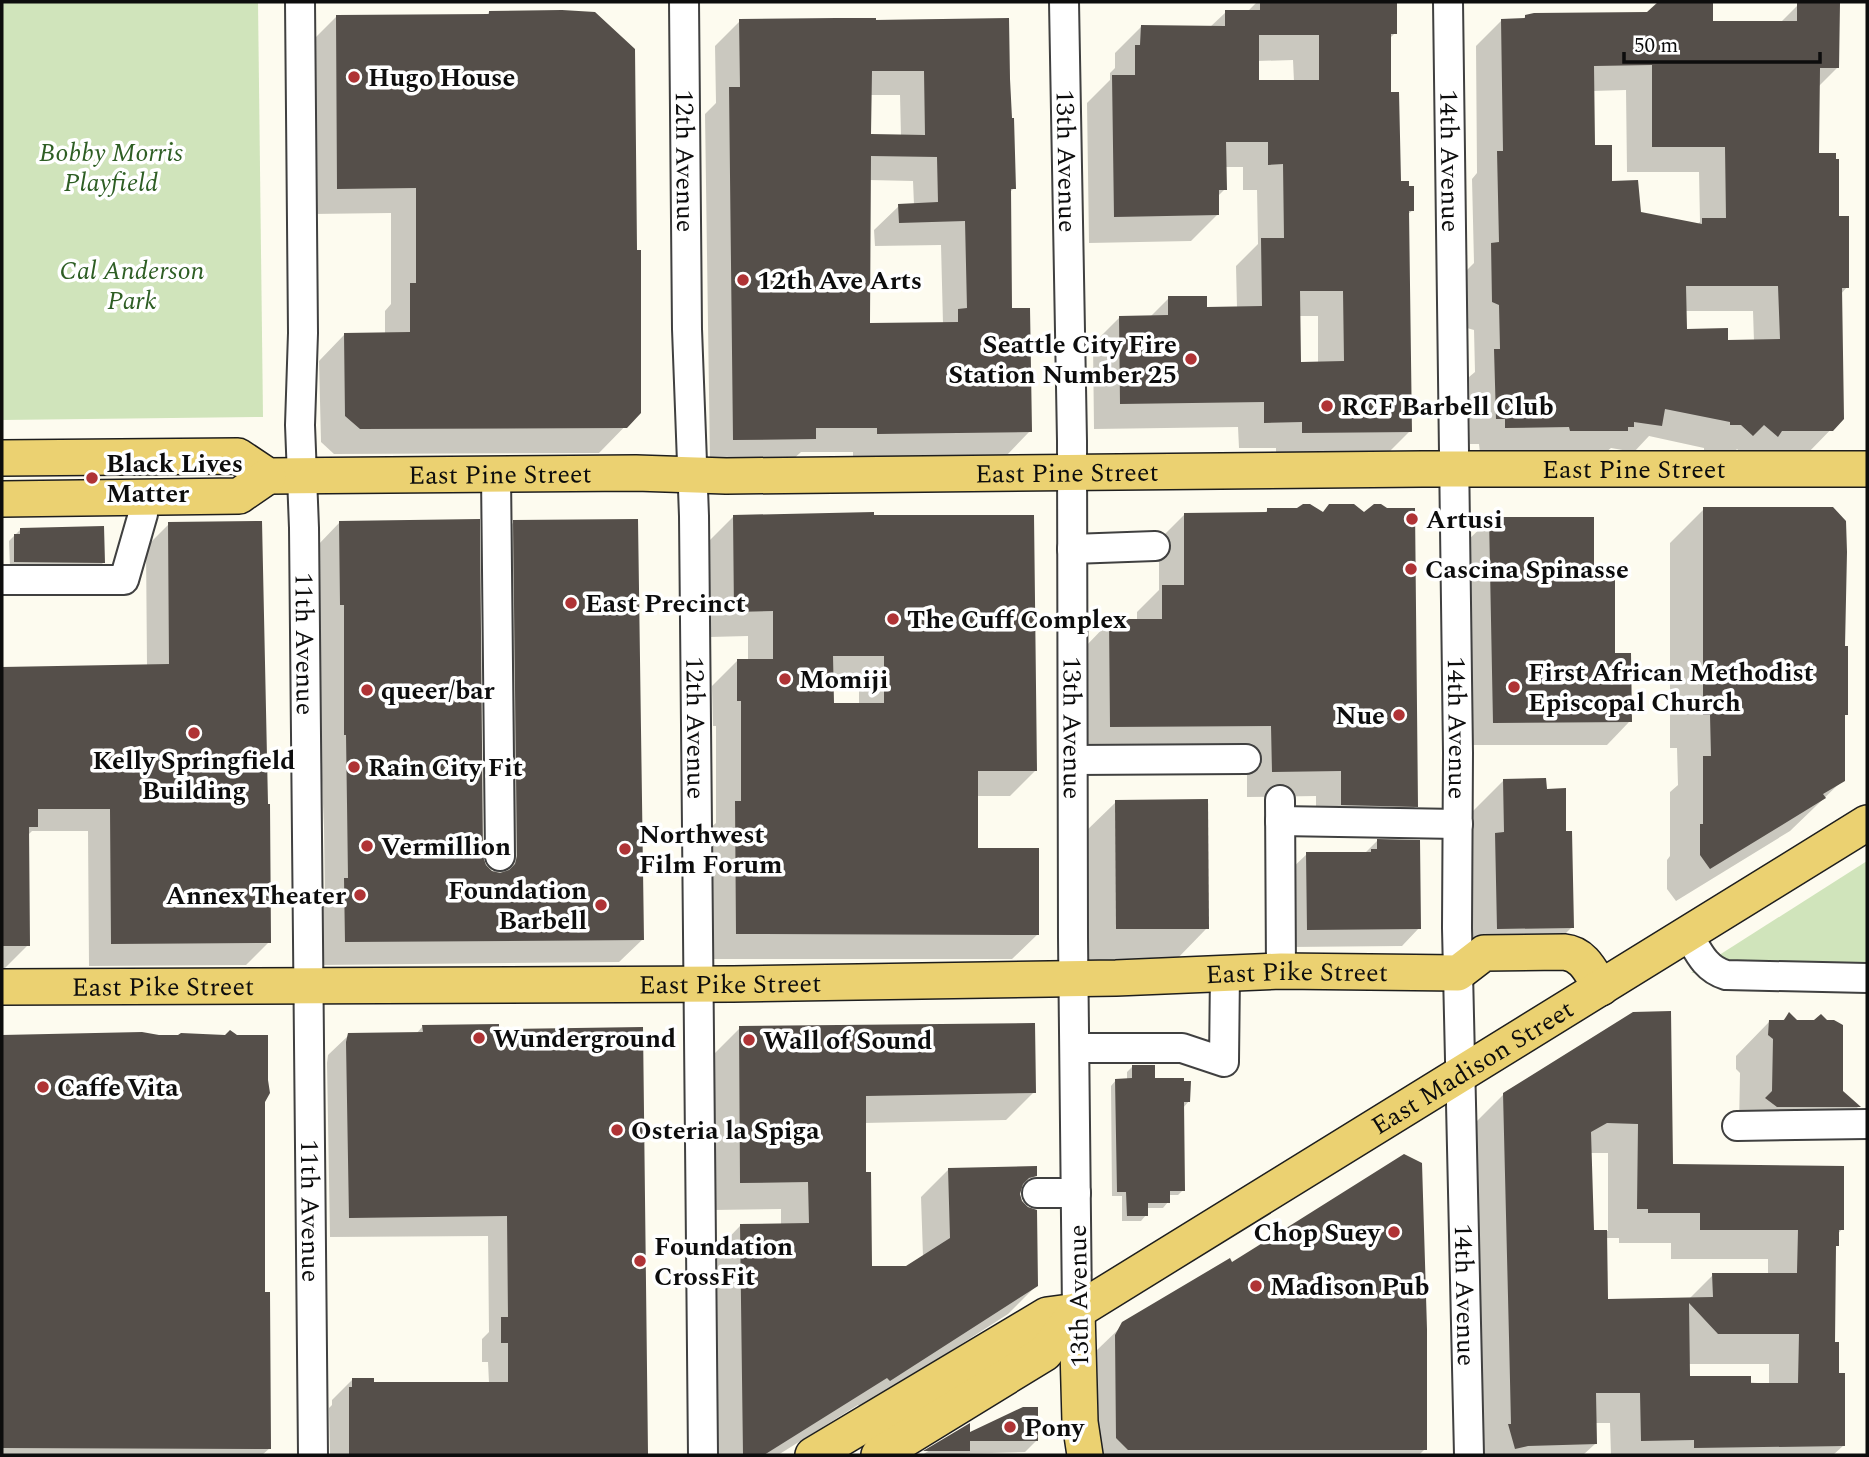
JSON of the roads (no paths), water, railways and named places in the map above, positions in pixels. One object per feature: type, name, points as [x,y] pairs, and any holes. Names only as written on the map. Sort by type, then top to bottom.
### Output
[{"type":"main road","points":[[2,458],[238,456],[285,475]]},
{"type":"main road","name":"East Pine Street","points":[[285,475],[1867,469]]},
{"type":"main road","points":[[2,499],[143,506],[239,496],[285,475]]},
{"type":"main road","name":"East Madison Street","points":[[879,1455],[1045,1353],[1077,1311],[1867,823]]},
{"type":"main road","points":[[1458,972],[1483,953],[1575,953],[1601,988]]},
{"type":"main road","name":"East Pike Street","points":[[2,987],[700,984],[1073,978],[1281,971],[1458,972]]},
{"type":"main road","name":"East Madison Street","points":[[813,1455],[1047,1315],[1077,1311]]},
{"type":"main road","name":"13th Avenue","points":[[1077,1311],[1080,1422],[1085,1455]]},
{"type":"street","name":"11th Avenue","points":[[300,2],[303,333],[300,425],[285,475],[310,986],[313,1455]]},
{"type":"street","name":"12th Avenue","points":[[684,2],[687,329],[694,516],[703,1455]]},
{"type":"street","name":"13th Avenue","points":[[1064,2],[1072,472],[1077,1311]]},
{"type":"street","name":"14th Avenue","points":[[1448,2],[1458,972],[1469,1455]]},
{"type":"street","points":[[496,474],[500,856]]},
{"type":"street","points":[[2,580],[124,580],[143,506]]},
{"type":"street","points":[[1072,549],[1154,545]]},
{"type":"street","points":[[1073,760],[1246,760]]},
{"type":"street","points":[[1281,971],[1280,811],[1458,824]]},
{"type":"street","points":[[1688,934],[1707,965],[1715,972],[1726,975],[1867,978]]},
{"type":"street","points":[[1075,1048],[1182,1048],[1224,1062],[1225,973]]},
{"type":"street","points":[[1737,1126],[1867,1125]]},
{"type":"street","points":[[1037,1193],[1076,1193]]},
{"type":"place","name":"Hugo House","points":[[354,77]]},
{"type":"place","name":"12th Ave Arts","points":[[743,280]]},
{"type":"place","name":"Seattle City Fire Station Number 25","points":[[1191,359]]},
{"type":"place","name":"RCF Barbell Club","points":[[1327,406]]},
{"type":"place","name":"Black Lives Matter","points":[[92,478]]},
{"type":"place","name":"Artusi","points":[[1412,519]]},
{"type":"place","name":"Cascina Spinasse","points":[[1411,569]]},
{"type":"place","name":"East Precinct","points":[[571,603]]},
{"type":"place","name":"The Cuff Complex","points":[[893,619]]},
{"type":"place","name":"Momiji","points":[[785,679]]},
{"type":"place","name":"First African Methodist Episcopal Church","points":[[1514,687]]},
{"type":"place","name":"queer/bar","points":[[367,690]]},
{"type":"place","name":"Nue","points":[[1399,715]]},
{"type":"place","name":"Kelly Springfield Building","points":[[194,733]]},
{"type":"place","name":"Rain City Fit","points":[[354,767]]},
{"type":"place","name":"Vermillion","points":[[367,846]]},
{"type":"place","name":"Northwest Film Forum","points":[[625,849]]},
{"type":"place","name":"Annex Theater","points":[[360,895]]},
{"type":"place","name":"Foundation Barbell","points":[[601,905]]},
{"type":"place","name":"Wunderground","points":[[479,1038]]},
{"type":"place","name":"Wall of Sound","points":[[749,1040]]},
{"type":"place","name":"Caffe Vita","points":[[43,1087]]},
{"type":"place","name":"Osteria la Spiga","points":[[617,1130]]},
{"type":"place","name":"Chop Suey","points":[[1394,1232]]},
{"type":"place","name":"Foundation CrossFit","points":[[640,1261]]},
{"type":"place","name":"Madison Pub","points":[[1256,1286]]},
{"type":"place","name":"Pony","points":[[1010,1427]]},
{"type":"park label","name":"Bobby Morris Playfield","points":[[111,167]]},
{"type":"park label","name":"Cal Anderson Park","points":[[132,285]]}]
